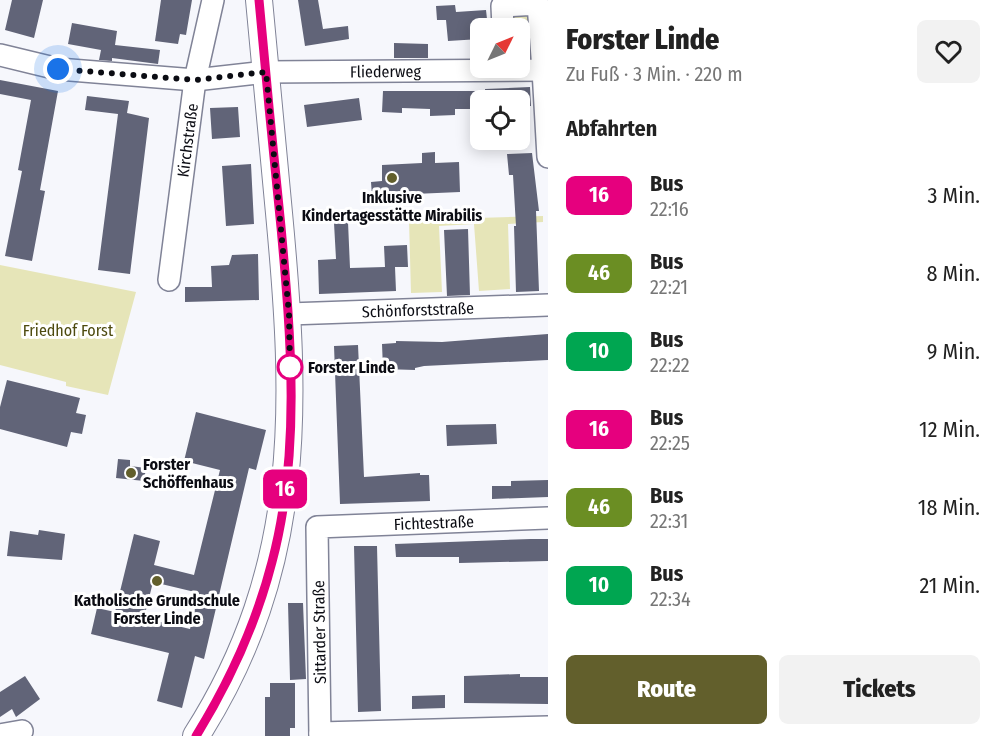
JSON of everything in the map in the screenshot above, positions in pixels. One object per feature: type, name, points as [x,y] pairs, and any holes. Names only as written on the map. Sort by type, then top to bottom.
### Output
[{"type":"main road","points":[[196,736],[242,654],[273,560],[290,444],[289,314],[259,0]]},
{"type":"street","name":"Kirchstraße","points":[[169,280],[195,80],[213,0]]},
{"type":"street","points":[[502,18],[501,6],[543,3],[543,70],[548,157]]},
{"type":"street","name":"Fliederweg","points":[[0,55],[58,69],[195,80],[266,72],[470,70]]},
{"type":"street","name":"Fliederweg","points":[[530,70],[543,70]]},
{"type":"street","name":"Schönforststraße","points":[[289,314],[548,305]]},
{"type":"street","name":"Fichtestraße","points":[[317,527],[548,518]]},
{"type":"street","name":"Sittarder Straße","points":[[317,527],[320,735]]},
{"type":"street","points":[[320,735],[548,727]]},
{"type":"street","points":[[0,735],[22,730]]},
{"type":"green space","points":[[528,11],[529,18],[511,18],[517,12]]},
{"type":"green space","points":[[530,31],[533,62],[530,63]]},
{"type":"green space","points":[[543,216],[543,222],[508,224],[510,289],[479,291],[474,224],[439,226],[442,292],[411,293],[409,220]]},
{"type":"green space","name":"Friedhof Forst","points":[[0,265],[136,292],[108,395],[66,386],[66,382],[0,365]]},
{"type":"building","points":[[12,0],[43,0],[34,38],[5,30]]},
{"type":"building","points":[[161,0],[192,0],[186,35],[180,34],[178,44],[155,41]]},
{"type":"building","points":[[298,0],[318,0],[323,29],[348,26],[349,39],[305,46]]},
{"type":"building","points":[[455,5],[456,12],[486,10],[487,18],[470,18],[470,40],[448,41],[446,20],[437,20],[436,6]]},
{"type":"building","points":[[72,23],[117,31],[115,45],[160,50],[158,64],[112,58],[112,61],[99,60],[101,50],[68,44]]},
{"type":"building","points":[[394,43],[428,44],[428,58],[394,58]]},
{"type":"building","points":[[0,80],[58,91],[40,190],[45,191],[32,261],[5,256],[22,171],[18,170],[31,100],[0,94]]},
{"type":"building","points":[[530,87],[531,106],[530,90],[485,89]]},
{"type":"building","points":[[383,91],[470,91],[470,109],[455,109],[455,115],[430,116],[430,109],[402,108],[402,113],[382,112]]},
{"type":"building","points":[[87,96],[129,101],[127,113],[149,118],[130,274],[98,270],[118,114],[85,110]]},
{"type":"building","points":[[359,98],[362,120],[307,127],[304,105]]},
{"type":"building","points":[[238,107],[240,137],[212,139],[210,108]]},
{"type":"building","points":[[435,152],[435,163],[459,162],[460,192],[414,194],[414,199],[396,200],[395,195],[372,196],[371,182],[382,181],[382,165],[422,163],[422,153]]},
{"type":"building","points":[[532,153],[539,211],[536,211],[539,291],[516,292],[513,175],[509,175],[507,154]]},
{"type":"building","points":[[251,164],[254,224],[226,226],[222,166]]},
{"type":"building","points":[[348,222],[350,268],[385,267],[384,246],[407,245],[408,267],[395,267],[396,291],[319,294],[318,260],[336,259],[334,223]]},
{"type":"building","points":[[468,229],[470,295],[447,296],[444,230]]},
{"type":"building","points":[[258,254],[259,300],[185,302],[185,287],[212,287],[211,266],[229,265],[232,255]]},
{"type":"building","points":[[548,334],[548,360],[424,366],[415,368],[415,370],[383,369],[382,344],[396,343],[396,341],[442,342]]},
{"type":"building","points":[[358,345],[364,477],[420,473],[420,475],[429,475],[430,501],[340,504],[334,346]]},
{"type":"building","points":[[7,380],[80,398],[76,413],[86,415],[82,434],[71,432],[67,447],[0,429],[0,407]]},
{"type":"building","points":[[196,412],[266,430],[256,470],[249,468],[204,659],[195,656],[182,708],[157,701],[169,653],[91,634],[97,608],[115,612],[134,534],[160,541],[154,565],[194,575],[220,470],[184,461]],"holes":[[[153,582],[199,593],[190,629],[144,618]]]},
{"type":"building","points":[[496,424],[497,444],[447,446],[446,425]]},
{"type":"building","name":"Forster Schöffenhaus","points":[[118,459],[130,460],[130,466],[146,468],[144,481],[116,478]]},
{"type":"building","points":[[548,480],[548,497],[492,499],[492,486],[511,486],[511,481]]},
{"type":"building","points":[[39,530],[65,534],[62,560],[7,556],[10,531],[38,535]]},
{"type":"building","points":[[548,539],[548,561],[459,563],[459,557],[396,557],[395,544]]},
{"type":"building","points":[[354,546],[377,546],[381,711],[358,712]]},
{"type":"building","points":[[288,603],[303,603],[306,679],[290,680]]},
{"type":"building","points":[[520,674],[520,677],[548,677],[548,704],[464,703],[464,676]]},
{"type":"building","points":[[25,676],[40,699],[16,717],[12,709],[0,717],[0,692]]},
{"type":"building","points":[[270,683],[295,683],[295,728],[290,728],[290,736],[265,736],[265,697],[270,697]]},
{"type":"building","points":[[445,695],[445,708],[412,709],[412,696]]},
{"type":"bus line","name":"16","points":[[196,736],[242,654],[255,619],[273,560],[290,444],[289,314],[259,0]]},
{"type":"place","name":"Inklusive Kindertagesstätte Mirabilis","points":[[392,178]]},
{"type":"place","name":"Forster Linde","points":[[290,367]]},
{"type":"place","name":"Forster Schöffenhaus","points":[[131,473]]},
{"type":"place","name":"Katholische Grundschule Forster Linde","points":[[157,581]]},
{"type":"route","points":[[58,69],[195,80],[266,72],[289,314],[290,367]]}]
